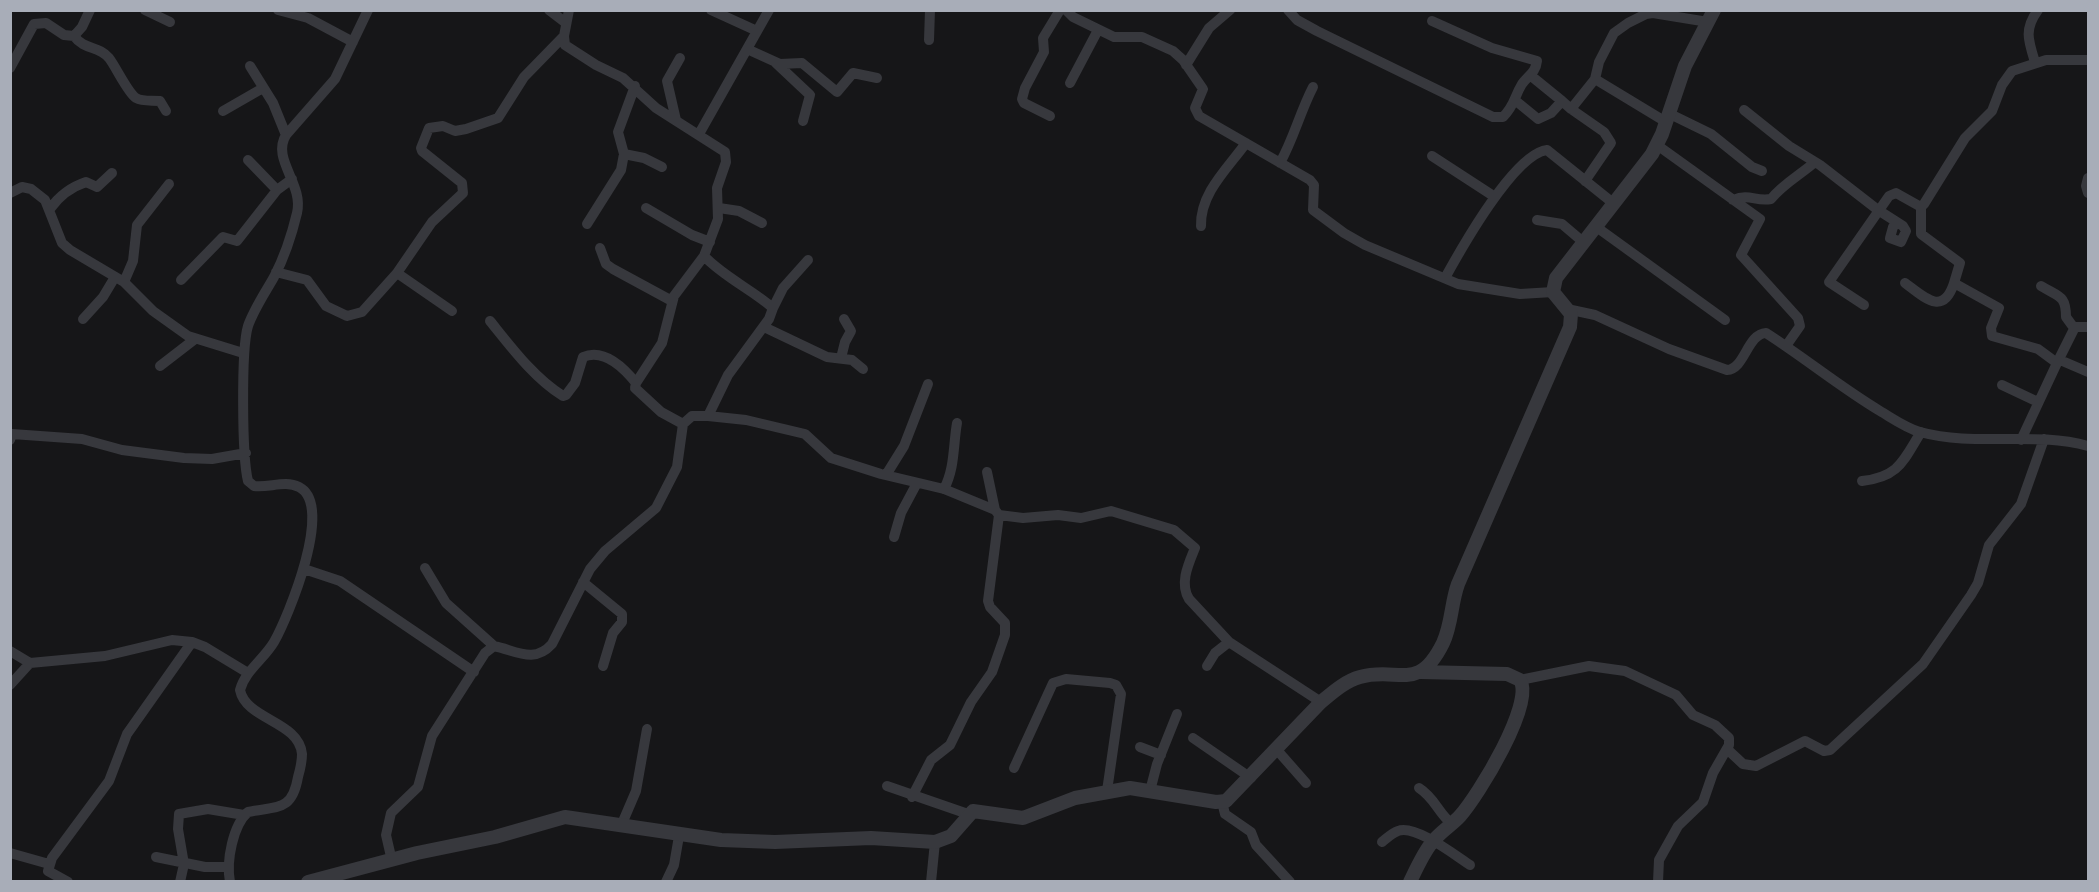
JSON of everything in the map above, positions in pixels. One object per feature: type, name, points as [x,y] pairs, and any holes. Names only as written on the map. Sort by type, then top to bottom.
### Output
[{"type":"street","points":[[74,36],[82,27],[90,10]]},
{"type":"street","points":[[145,10],[170,22]]},
{"type":"street","points":[[278,10],[308,18],[353,42]]},
{"type":"street","points":[[180,882],[184,864],[178,829],[179,814],[208,809],[244,815],[248,812],[275,810],[285,805],[298,781],[302,756],[293,735],[243,699],[240,690],[248,673],[273,643],[292,603],[304,569],[311,520],[308,496],[305,491],[294,484],[264,487],[251,484],[247,476],[243,353],[249,324],[276,272],[297,214],[299,198],[281,144],[334,79],[368,10]]},
{"type":"street","points":[[549,10],[566,23]]},
{"type":"street","points":[[569,10],[564,36],[565,45],[635,86],[651,103],[725,152],[726,162],[717,188],[718,219],[710,242],[704,256],[678,289],[672,301],[662,343],[635,388],[646,400],[683,424]]},
{"type":"street","points":[[711,10],[757,31]]},
{"type":"street","points":[[699,134],[769,10]]},
{"type":"street","points":[[929,40],[930,10]]},
{"type":"street","points":[[1050,116],[1024,103],[1022,99],[1024,88],[1043,56],[1043,38],[1060,10]]},
{"type":"street","points":[[1066,10],[1098,30],[1119,39],[1142,37],[1173,51],[1203,89],[1196,108],[1199,116],[1313,183],[1313,210],[1344,233],[1445,278],[1474,288],[1520,294],[1553,292]]},
{"type":"street","points":[[1186,65],[1209,28],[1230,10]]},
{"type":"street","points":[[1288,10],[1297,20],[1317,31],[1493,117],[1503,117],[1516,101],[1519,89],[1536,68],[1536,59],[1492,48],[1432,21]]},
{"type":"street","points":[[2035,62],[2028,26],[2030,19],[2038,10]]},
{"type":"street","points":[[1516,101],[1538,119],[1567,105],[1595,80],[1599,62],[1614,33],[1635,19],[1651,12],[1711,16],[1685,66],[1657,145],[1582,241],[1556,278],[1553,292]]},
{"type":"street","points":[[10,68],[31,28],[39,22],[46,23],[64,35],[74,36],[83,46],[100,50],[107,56],[133,96],[146,101],[160,101],[166,111]]},
{"type":"street","points":[[1070,83],[1098,30]]},
{"type":"street","points":[[276,272],[307,280],[326,306],[347,316],[362,312],[397,273],[432,222],[464,193],[462,183],[421,148],[429,128],[443,126],[455,131],[495,120],[524,77],[564,36]]},
{"type":"street","points":[[747,49],[775,62],[810,95],[803,121]]},
{"type":"street","points":[[676,120],[667,81],[680,58]]},
{"type":"street","points":[[1905,283],[1932,302],[1939,302],[1946,298],[1954,283],[1960,263],[1922,234],[1921,207],[1965,138],[1992,111],[2006,78],[2012,71],[2035,62],[2066,58],[2088,60]]},
{"type":"street","points":[[775,62],[802,63],[837,92],[853,73],[878,78]]},
{"type":"street","points":[[250,66],[288,133]]},
{"type":"street","points":[[1530,75],[1604,132],[1611,143],[1585,181]]},
{"type":"street","points":[[1595,80],[1667,118],[1711,134],[1752,167],[1762,171]]},
{"type":"street","points":[[587,224],[617,178],[624,154],[618,132],[635,86]]},
{"type":"street","points":[[1280,163],[1297,131],[1301,110],[1312,87]]},
{"type":"street","points":[[223,111],[263,88]]},
{"type":"street","points":[[1744,110],[1789,146],[1815,162],[1897,223]]},
{"type":"street","points":[[1201,226],[1202,206],[1207,196],[1246,143]]},
{"type":"street","points":[[1657,145],[1760,219],[1742,252],[1742,259],[1774,290],[1800,322],[1797,332],[1786,346]]},
{"type":"street","points":[[1445,278],[1495,197],[1521,168],[1545,150],[1613,203]]},
{"type":"street","points":[[624,154],[644,158],[662,167]]},
{"type":"street","points":[[1432,156],[1495,197]]},
{"type":"street","points":[[248,160],[277,190]]},
{"type":"street","points":[[1733,200],[1746,195],[1763,200],[1771,199],[1783,186],[1797,178],[1815,162]]},
{"type":"street","points":[[50,209],[64,194],[86,182],[98,187],[112,173]]},
{"type":"street","points":[[2088,178],[2086,186],[2088,193]]},
{"type":"street","points":[[181,280],[223,237],[237,241],[277,190],[292,179]]},
{"type":"street","points":[[83,319],[119,280],[133,261],[137,225],[170,184]]},
{"type":"street","points":[[10,193],[18,188],[31,189],[45,200],[65,247],[119,280],[153,311],[195,339],[243,353]]},
{"type":"street","points":[[1864,305],[1829,282],[1889,196],[1896,193],[1921,207]]},
{"type":"street","points":[[719,207],[739,211],[762,223]]},
{"type":"street","points":[[646,208],[692,235],[710,242]]},
{"type":"street","points":[[1537,220],[1562,225],[1582,241]]},
{"type":"street","points":[[1595,226],[1725,320]]},
{"type":"street","points":[[600,248],[606,264],[672,301]]},
{"type":"street","points":[[704,256],[714,266],[754,292],[773,308]]},
{"type":"street","points":[[708,416],[728,375],[764,327],[783,288],[808,260]]},
{"type":"street","points":[[397,273],[452,311]]},
{"type":"street","points":[[1954,283],[1997,306],[1998,313],[1991,331],[1994,338],[2038,348],[2058,362],[2088,372]]},
{"type":"street","points":[[2041,286],[2064,301],[2067,306],[2066,317],[2074,328]]},
{"type":"street","points":[[1421,672],[1444,640],[1458,584],[1570,327],[1571,317],[1568,309],[1553,292]]},
{"type":"street","points":[[1568,309],[1595,315],[1670,349],[1727,370],[1734,368],[1761,333],[1766,333],[1842,388],[1892,419],[1921,432],[1980,440],[2044,439],[2088,446]]},
{"type":"street","points":[[841,358],[845,342],[851,331],[844,319]]},
{"type":"street","points":[[490,321],[547,384],[563,396],[575,382],[583,357],[589,355],[612,360],[636,383]]},
{"type":"street","points":[[764,327],[827,357],[852,360],[863,369]]},
{"type":"street","points":[[2074,328],[2088,327]]},
{"type":"street","points":[[2021,440],[2074,328]]},
{"type":"street","points":[[160,366],[195,339]]},
{"type":"street","points":[[886,476],[904,446],[928,384]]},
{"type":"street","points":[[2002,385],[2038,402]]},
{"type":"street","points":[[425,568],[446,603],[494,646],[536,656],[552,644],[583,582],[604,550],[656,508],[677,467],[683,424],[692,416],[746,420],[805,434],[831,458],[886,476],[944,489],[997,512],[1023,518],[1058,515],[1081,518],[1111,511],[1174,530],[1195,548],[1186,572],[1186,595],[1228,642],[1321,702]]},
{"type":"street","points":[[944,489],[954,462],[952,448],[957,423]]},
{"type":"street","points":[[1862,482],[1880,478],[1899,468],[1921,432]]},
{"type":"street","points":[[11,436],[82,439],[122,450],[184,458],[212,459],[246,453]]},
{"type":"street","points":[[1727,749],[1743,764],[1754,766],[1805,741],[1824,751],[1830,750],[1902,685],[1923,664],[1978,583],[1989,545],[2020,504],[2044,439]]},
{"type":"street","points":[[912,797],[931,760],[950,745],[971,702],[992,672],[1001,650],[1005,623],[988,602],[997,512],[987,472]]},
{"type":"street","points":[[894,537],[901,513],[917,483]]},
{"type":"street","points":[[304,569],[340,581],[348,589],[474,672]]},
{"type":"street","points":[[583,582],[622,614],[622,622],[613,633],[603,666]]},
{"type":"street","points":[[10,651],[30,663],[105,656],[172,640],[192,642],[248,673]]},
{"type":"street","points":[[68,882],[48,871],[49,864],[66,836],[105,786],[127,734],[192,642]]},
{"type":"street","points":[[1207,666],[1215,653],[1228,642]]},
{"type":"street","points":[[392,861],[386,835],[391,813],[418,787],[432,736],[485,653],[494,646]]},
{"type":"street","points":[[10,684],[30,663]]},
{"type":"street","points":[[887,786],[912,797],[968,814],[979,811],[1023,818],[1075,798],[1130,788],[1222,802],[1232,797],[1251,778],[1321,702],[1350,681],[1362,676],[1399,676],[1421,672],[1507,674],[1520,680],[1589,666],[1625,671],[1676,695],[1700,720],[1721,729],[1730,741],[1713,773],[1703,802],[1678,826],[1659,860],[1658,882]]},
{"type":"street","points":[[1014,768],[1053,683],[1066,679],[1116,685],[1121,694],[1107,791]]},
{"type":"street","points":[[1410,882],[1433,840],[1452,824],[1477,795],[1496,761],[1522,701],[1524,689],[1520,680]]},
{"type":"street","points":[[1150,791],[1177,714]]},
{"type":"street","points":[[621,826],[636,791],[647,729]]},
{"type":"street","points":[[1193,738],[1251,778]]},
{"type":"street","points":[[1140,747],[1161,755]]},
{"type":"street","points":[[1277,750],[1306,783]]},
{"type":"street","points":[[1419,788],[1433,798],[1444,818],[1452,824]]},
{"type":"street","points":[[1222,802],[1226,814],[1251,832],[1256,845],[1290,882]]},
{"type":"street","points":[[308,882],[495,837],[554,819],[574,817],[679,836],[775,842],[852,838],[935,842],[951,836],[968,814]]},
{"type":"street","points":[[230,882],[228,867],[244,815]]},
{"type":"street","points":[[1382,842],[1399,830],[1433,840],[1470,865]]},
{"type":"street","points":[[666,882],[674,865],[679,836]]},
{"type":"street","points":[[931,882],[935,842]]},
{"type":"street","points":[[10,853],[49,864]]},
{"type":"street","points":[[156,857],[184,864],[228,867]]}]
